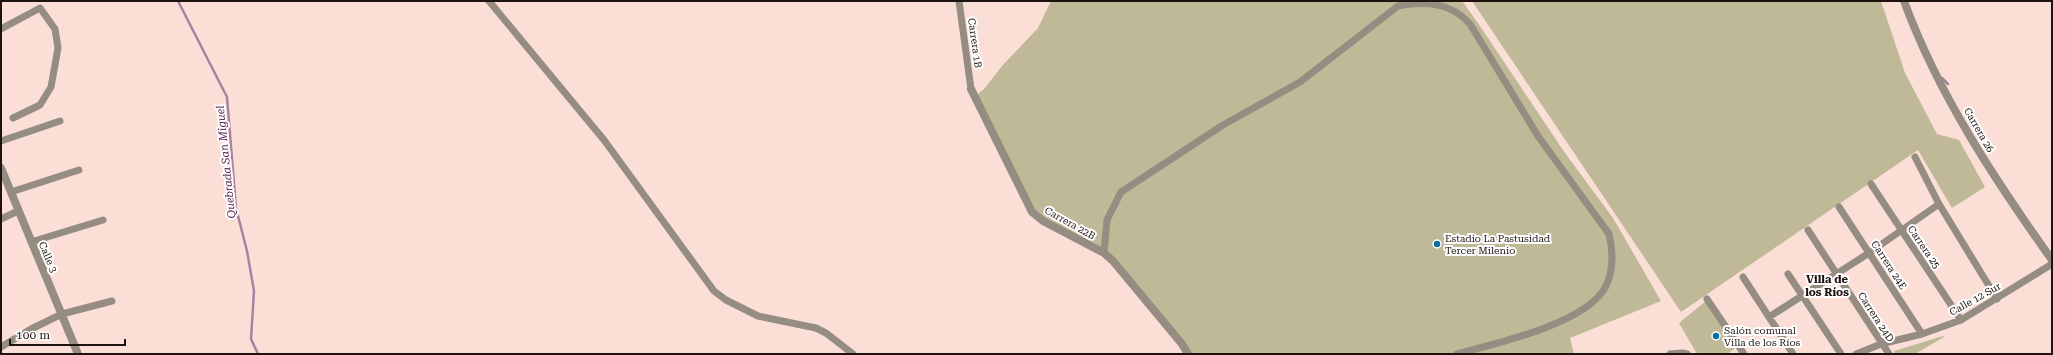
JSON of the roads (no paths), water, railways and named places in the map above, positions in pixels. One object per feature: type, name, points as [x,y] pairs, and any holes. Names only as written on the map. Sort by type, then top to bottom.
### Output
[{"type":"street","points":[[490,1],[604,140],[714,291],[726,300],[758,316],[816,328],[826,333],[853,354]]},
{"type":"street","name":"Carrera 1B","points":[[959,1],[972,89]]},
{"type":"street","name":"Carrera 26","points":[[1904,1],[1911,20],[1945,91],[2010,201],[2052,260]]},
{"type":"street","points":[[1104,253],[1107,220],[1120,192],[1223,125],[1300,82],[1398,6],[1416,3],[1441,5],[1454,10],[1470,24],[1538,136],[1609,234],[1612,250],[1610,276],[1605,288],[1592,304],[1552,324],[1514,338],[1457,354]]},
{"type":"street","points":[[1,29],[40,8],[55,29],[58,48],[51,86],[40,105],[13,118]]},
{"type":"street","name":"Carrera 22B","points":[[972,89],[1032,212],[1043,221],[1104,253],[1113,261],[1182,344],[1188,354]]},
{"type":"street","points":[[1,141],[60,121]]},
{"type":"street","points":[[1915,157],[1939,204],[1997,299]]},
{"type":"street","name":"Calle 3","points":[[1,168],[78,354]]},
{"type":"street","points":[[11,192],[80,170]]},
{"type":"street","name":"Carrera 25","points":[[1871,184],[1961,320]]},
{"type":"street","points":[[1769,317],[1869,253],[1939,204]]},
{"type":"street","name":"Carrera 24E","points":[[1839,207],[1922,334]]},
{"type":"street","points":[[1,219],[18,211]]},
{"type":"street","points":[[31,242],[102,220]]},
{"type":"street","name":"Carrera 24D","points":[[1808,230],[1881,344],[1889,354]]},
{"type":"street","name":"Calle 12 Sur","points":[[1856,354],[1881,344],[1922,334],[1961,320],[2052,264]]},
{"type":"street","points":[[1788,274],[1801,296],[1841,354]]},
{"type":"street","points":[[1743,277],[1793,354]]},
{"type":"street","points":[[1707,299],[1744,354]]},
{"type":"street","points":[[1,347],[31,329],[62,314],[112,301]]},
{"type":"street","points":[[1670,354],[1682,352],[1687,354]]},
{"type":"waterway","name":"Quebrada San Miguel","points":[[178,1],[227,97],[236,208],[247,251],[254,291],[251,339],[258,354]]},
{"type":"waterway","points":[[1942,78],[1948,84]]},
{"type":"place","name":"Estadio La Pastusidad Tercer Milenio","points":[[1437,244]]},
{"type":"place","name":"Salón comunal Villa de los Ríos","points":[[1716,336]]},
{"type":"district","name":"Villa de los Ríos","points":[[1827,285]]}]
